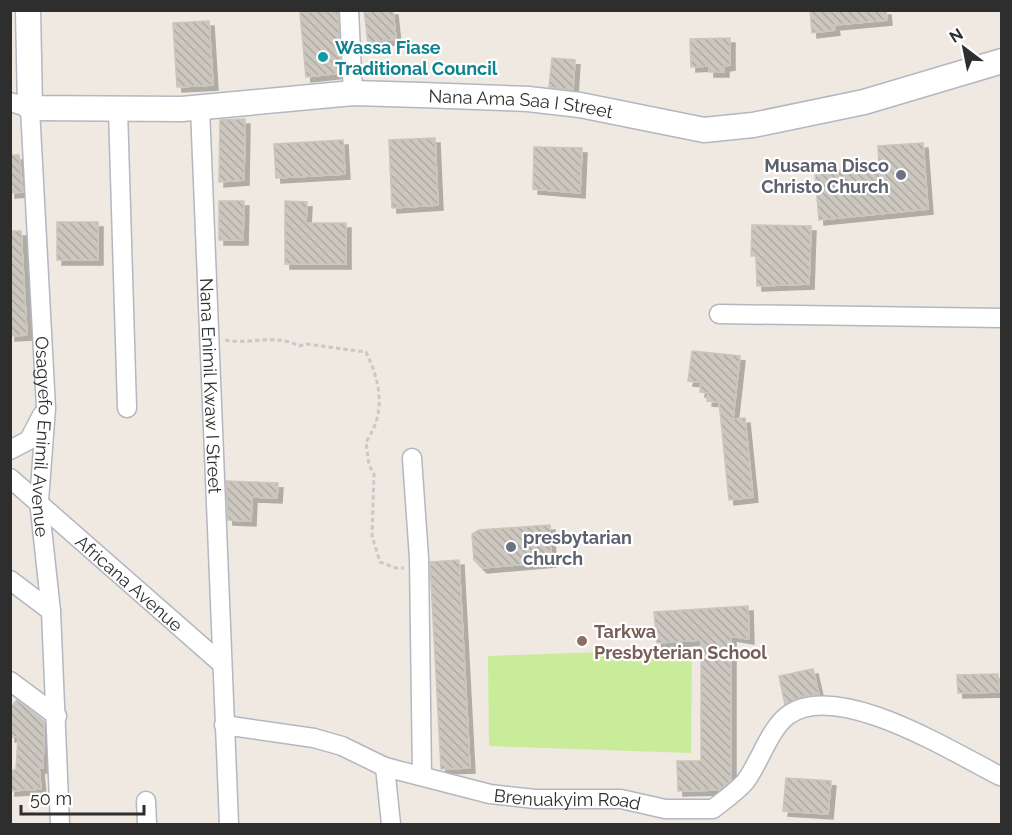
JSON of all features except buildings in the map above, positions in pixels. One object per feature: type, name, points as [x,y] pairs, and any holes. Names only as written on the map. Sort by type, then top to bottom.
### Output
[{"type":"street","name":"Osagyefo Enimil Avenue","points":[[28,10],[20,105],[46,408],[39,501],[51,611],[60,825]]},
{"type":"street","points":[[349,10],[353,93]]},
{"type":"street","name":"Nana Ama Saa I Street","points":[[20,105],[118,110],[200,108],[353,93],[528,99],[580,105],[704,130],[753,125],[864,102],[1002,61]]},
{"type":"street","name":"Nana Enimil Kwaw I Street","points":[[200,108],[229,825]]},
{"type":"street","points":[[118,110],[127,408]]},
{"type":"street","points":[[719,314],[1002,318]]},
{"type":"street","points":[[10,450],[29,440],[46,408]]},
{"type":"street","points":[[412,458],[420,582],[422,776]]},
{"type":"street","name":"Africana Avenue","points":[[10,478],[39,501],[222,664]]},
{"type":"street","points":[[10,580],[51,611]]},
{"type":"street","points":[[10,681],[57,716]]},
{"type":"street","name":"Brenuakyim Road","points":[[224,725],[314,738],[342,746],[385,767],[500,795],[535,799],[621,800],[716,817],[744,783],[787,717],[800,710],[822,706],[847,707],[881,716],[1000,776]]},
{"type":"street","points":[[385,767],[391,825]]},
{"type":"street","points":[[146,801],[147,825]]},
{"type":"path","points":[[208,338],[238,343],[284,339],[299,346],[307,344],[366,352],[380,391],[376,428],[366,442],[369,465],[374,474],[372,536],[375,551],[380,562],[396,568],[407,567],[420,582]]},
{"type":"green space","points":[[692,649],[691,753],[489,746],[488,656]]},
{"type":"place","name":"Wassa Fiase Traditional Council","points":[[323,57]]},
{"type":"place","name":"Musama Disco Christo Church","points":[[901,175]]},
{"type":"place","name":"presbytarian church","points":[[511,547]]},
{"type":"place","name":"Tarkwa Presbyterian School","points":[[582,641]]}]
